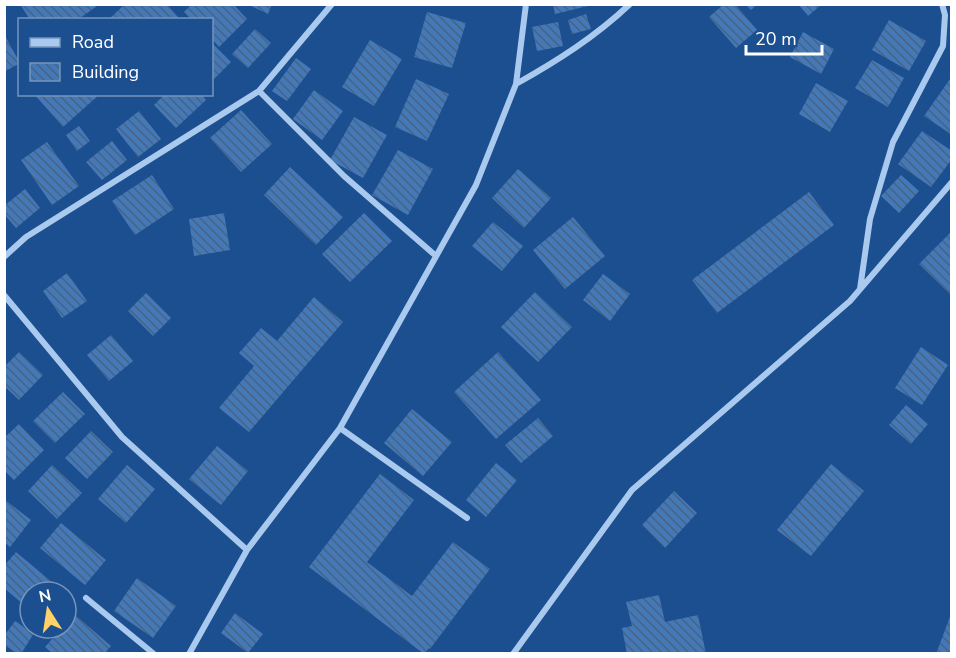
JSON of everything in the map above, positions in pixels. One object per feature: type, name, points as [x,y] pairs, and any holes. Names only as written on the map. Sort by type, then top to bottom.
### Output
[{"type":"street","points":[[4,257],[26,237],[259,91],[332,4]]},
{"type":"street","points":[[189,654],[247,550],[340,428],[476,185],[516,84],[526,4]]},
{"type":"street","points":[[516,84],[560,59],[611,22],[630,4]]},
{"type":"street","points":[[860,290],[870,219],[893,142],[943,46],[945,15],[942,4]]},
{"type":"street","points":[[259,91],[344,176],[436,256]]},
{"type":"street","points":[[513,654],[633,490],[850,302],[951,182]]},
{"type":"street","points":[[4,295],[122,437],[247,550]]},
{"type":"street","points":[[340,428],[467,518]]},
{"type":"street","points":[[86,598],[154,654]]},
{"type":"building","points":[[20,4],[100,4],[80,18],[29,18]]},
{"type":"building","points":[[125,4],[167,4],[178,17],[177,18],[110,18]]},
{"type":"building","points":[[192,4],[233,4],[247,19],[219,47],[213,40],[213,18],[190,18],[184,12]]},
{"type":"building","points":[[247,4],[272,4],[268,14]]},
{"type":"building","points":[[553,4],[587,4],[588,6],[555,14]]},
{"type":"building","points":[[724,4],[735,4],[757,30],[736,48],[709,17]]},
{"type":"building","points":[[745,4],[758,4],[751,10]]},
{"type":"building","points":[[798,4],[822,4],[808,16]]},
{"type":"building","points":[[427,12],[466,23],[452,68],[414,57]]},
{"type":"building","points":[[586,14],[591,29],[572,34],[568,20]]},
{"type":"building","points":[[889,20],[926,41],[909,71],[872,50]]},
{"type":"building","points":[[558,22],[563,46],[537,51],[532,27]]},
{"type":"building","points":[[255,29],[271,43],[248,68],[232,54]]},
{"type":"building","points":[[803,32],[834,49],[821,74],[790,57]]},
{"type":"building","points":[[4,34],[18,59],[18,64],[4,72]]},
{"type":"building","points":[[370,40],[402,59],[374,106],[342,87]]},
{"type":"building","points":[[213,44],[231,62],[213,80]]},
{"type":"building","points":[[296,58],[311,69],[287,101],[272,91]]},
{"type":"building","points":[[872,60],[904,78],[888,107],[855,88]]},
{"type":"building","points":[[416,79],[449,94],[427,141],[395,127]]},
{"type":"building","points":[[950,79],[952,80],[952,135],[924,116]]},
{"type":"building","points":[[816,83],[848,101],[830,132],[799,114]]},
{"type":"building","points":[[314,90],[343,111],[322,140],[293,119]]},
{"type":"building","points":[[36,96],[98,96],[63,127]]},
{"type":"building","points":[[163,96],[203,96],[206,100],[176,128],[154,105]]},
{"type":"building","points":[[241,110],[272,144],[241,172],[210,138]]},
{"type":"building","points":[[139,111],[161,139],[138,157],[116,129]]},
{"type":"building","points":[[354,117],[387,135],[363,178],[330,160]]},
{"type":"building","points":[[79,126],[90,141],[77,151],[66,135]]},
{"type":"building","points":[[922,131],[952,151],[952,159],[931,187],[898,164]]},
{"type":"building","points":[[112,141],[127,160],[102,180],[86,162]]},
{"type":"building","points":[[47,142],[79,186],[52,205],[21,160]]},
{"type":"building","points":[[398,150],[433,169],[408,215],[372,195]]},
{"type":"building","points":[[290,167],[343,217],[316,245],[264,195]]},
{"type":"building","points":[[518,169],[551,198],[524,228],[492,198]]},
{"type":"building","points":[[152,175],[174,209],[135,235],[112,201]]},
{"type":"building","points":[[901,175],[919,191],[899,213],[881,196]]},
{"type":"building","points":[[25,189],[40,208],[16,228],[4,214],[4,206]]},
{"type":"building","points":[[809,192],[834,225],[717,313],[692,280]]},
{"type":"building","points":[[224,213],[230,250],[194,256],[189,219]]},
{"type":"building","points":[[364,213],[392,241],[350,282],[322,254]]},
{"type":"building","points":[[573,217],[605,256],[565,289],[533,250]]},
{"type":"building","points":[[493,222],[523,246],[502,271],[472,246]]},
{"type":"building","points":[[952,231],[952,296],[919,264]]},
{"type":"building","points":[[67,273],[87,301],[62,318],[43,291]]},
{"type":"building","points":[[603,274],[630,294],[610,321],[583,300]]},
{"type":"building","points":[[535,292],[572,327],[538,362],[501,327]]},
{"type":"building","points":[[146,293],[171,318],[153,336],[128,311]]},
{"type":"building","points":[[314,297],[343,322],[249,432],[219,408],[254,366],[239,353],[261,328],[277,341]]},
{"type":"building","points":[[111,335],[133,361],[109,381],[87,355]]},
{"type":"building","points":[[921,347],[948,365],[922,405],[895,388]]},
{"type":"building","points":[[19,352],[43,375],[19,400],[4,386],[4,367]]},
{"type":"building","points":[[498,352],[541,400],[496,439],[454,392]]},
{"type":"building","points":[[63,392],[85,414],[55,443],[33,421]]},
{"type":"building","points":[[906,405],[928,424],[911,444],[889,425]]},
{"type":"building","points":[[412,409],[452,442],[423,476],[384,443]]},
{"type":"building","points":[[538,418],[553,436],[521,463],[505,445]]},
{"type":"building","points":[[19,424],[44,450],[14,480],[4,470],[4,438]]},
{"type":"building","points":[[91,431],[113,452],[87,479],[65,458]]},
{"type":"building","points":[[217,446],[248,471],[221,505],[189,479]]},
{"type":"building","points":[[496,463],[517,480],[486,517],[466,500]]},
{"type":"building","points":[[831,464],[864,491],[811,556],[777,530]]},
{"type":"building","points":[[52,465],[82,493],[57,519],[28,491]]},
{"type":"building","points":[[127,465],[155,489],[126,523],[98,499]]},
{"type":"building","points":[[380,474],[414,500],[367,562],[412,596],[453,542],[490,569],[424,654],[309,567]]},
{"type":"building","points":[[674,491],[697,513],[665,548],[642,525]]},
{"type":"building","points":[[4,499],[31,520],[10,547],[4,542]]},
{"type":"building","points":[[61,523],[106,560],[85,585],[40,548]]},
{"type":"building","points":[[16,552],[50,580],[18,580],[18,600],[4,588],[4,566]]},
{"type":"building","points":[[137,578],[176,606],[153,638],[114,611]]},
{"type":"building","points":[[659,595],[665,622],[698,615],[706,654],[627,654],[622,628],[632,626],[626,602]]},
{"type":"building","points":[[235,613],[263,634],[248,653],[221,633]]},
{"type":"building","points":[[951,614],[952,654],[936,654]]},
{"type":"building","points":[[78,617],[111,646],[104,654],[53,654],[45,647],[51,640],[78,640]]},
{"type":"building","points":[[15,621],[18,623],[18,640],[30,640],[21,654],[18,654],[4,645],[4,636]]}]
